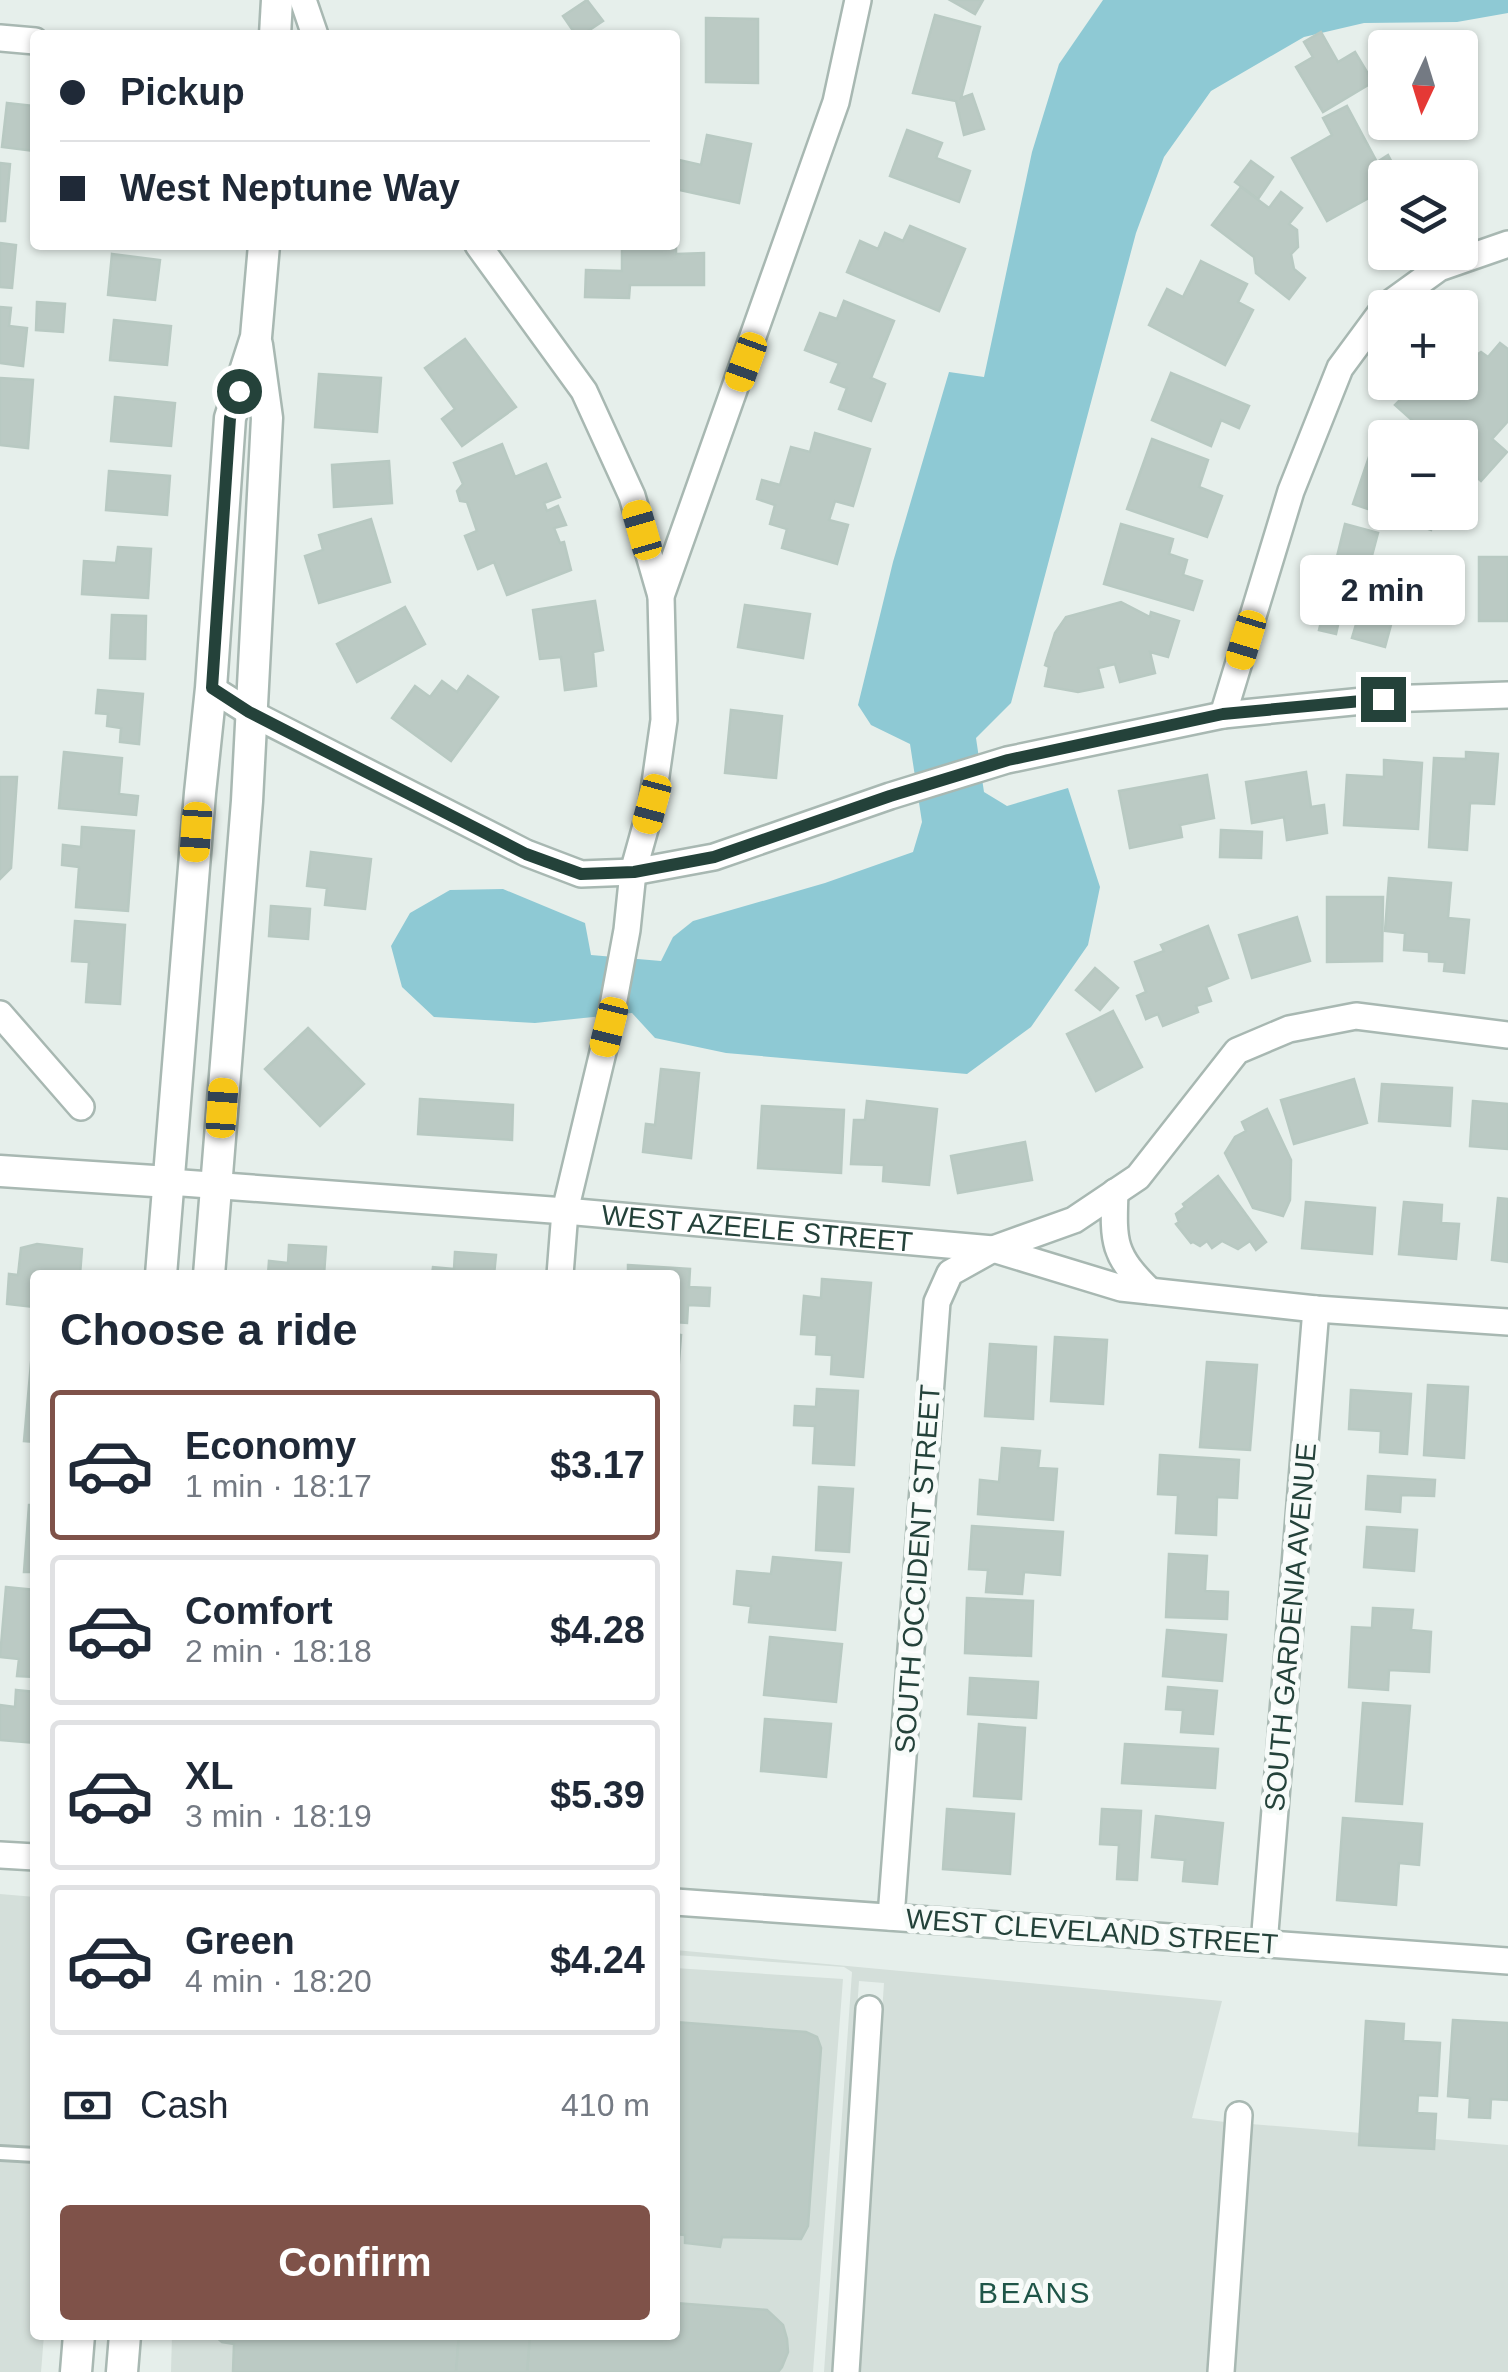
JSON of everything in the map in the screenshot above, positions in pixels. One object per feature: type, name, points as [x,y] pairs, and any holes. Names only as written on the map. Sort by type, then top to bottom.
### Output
[{"type":"street","points":[[275,30],[278,0]]},
{"type":"street","points":[[303,0],[313,30]]},
{"type":"street","points":[[661,596],[836,102],[858,0]]},
{"type":"street","points":[[0,38],[30,41]]},
{"type":"street","points":[[1223,714],[1292,490],[1340,368],[1385,306],[1439,268],[1508,244]]},
{"type":"street","points":[[209,1270],[247,800],[267,418],[256,337],[264,250]]},
{"type":"street","points":[[482,250],[584,391],[632,496],[661,596],[664,720],[652,804],[634,872],[609,1027],[565,1211],[560,1270]]},
{"type":"street","points":[[161,1270],[212,688],[230,418],[256,337]]},
{"type":"street","points":[[212,688],[249,712],[526,854],[581,874],[634,872],[714,857],[1008,760],[1223,714],[1383,699],[1508,694]]},
{"type":"street","points":[[0,1014],[80,1106]]},
{"type":"street","points":[[993,1249],[1074,1220],[1138,1177],[1237,1051],[1288,1029],[1356,1016],[1508,1034]]},
{"type":"street","name":"WEST AZEELE STREET","points":[[0,1171],[565,1211],[993,1249],[1121,1288],[1316,1309],[1508,1322]]},
{"type":"street","points":[[1114,1192],[1113,1232],[1125,1266],[1150,1291]]},
{"type":"street","name":"SOUTH OCCIDENT STREET","points":[[891,1916],[937,1302],[950,1274],[993,1249]]},
{"type":"street","name":"SOUTH GARDENIA AVENUE","points":[[1264,1944],[1316,1309]]},
{"type":"street","points":[[0,1854],[30,1857]]},
{"type":"street","name":"WEST CLEVELAND STREET","points":[[680,1902],[1508,1962]]},
{"type":"street","points":[[846,2372],[869,2009]]},
{"type":"street","points":[[1221,2372],[1238,2115]]},
{"type":"street","points":[[76,2372],[79,2340]]},
{"type":"street","points":[[122,2372],[125,2340]]},
{"type":"lane","points":[[0,2153],[30,2155]]},
{"type":"shaded area","points":[[0,1894],[30,1897],[30,2340],[44,2340],[41,2372],[0,2372]]},
{"type":"shaded area","points":[[680,1950],[1222,2001],[1192,2118],[1225,2122],[1209,2372],[858,2372],[884,1983],[859,1981],[832,2372],[824,2372],[852,1972],[844,1967],[680,1955]]},
{"type":"shaded area","points":[[680,1968],[843,1979],[813,2372],[171,2372],[172,2340],[680,2340]]},
{"type":"shaded area","points":[[1251,2124],[1508,2145],[1508,2372],[1234,2372]]},
{"type":"water","points":[[1103,0],[1508,0],[1508,13],[1457,22],[1364,23],[1304,37],[1211,91],[1164,157],[1136,233],[1011,703],[976,738],[984,792],[1007,806],[1068,788],[1100,887],[1088,945],[1031,1027],[967,1074],[726,1053],[655,1038],[632,1013],[535,1023],[434,1017],[402,987],[391,946],[410,913],[450,890],[503,889],[585,923],[591,955],[661,961],[673,937],[693,921],[825,883],[913,852],[922,822],[910,744],[871,725],[858,705],[893,562],[949,372],[984,377],[1032,152],[1059,64]]},
{"type":"building","points":[[587,0],[603,21],[590,30],[573,30],[563,16]]},
{"type":"building","points":[[950,0],[983,0],[975,14]]},
{"type":"building","points":[[935,15],[980,27],[961,98],[972,94],[984,129],[964,135],[956,101],[913,93]]},
{"type":"building","points":[[706,18],[758,19],[758,83],[706,82]]},
{"type":"building","points":[[1321,32],[1338,62],[1355,52],[1368,74],[1368,85],[1323,112],[1296,67],[1313,57],[1304,42]]},
{"type":"building","points":[[7,103],[30,105],[30,150],[2,147]]},
{"type":"building","points":[[1347,106],[1376,160],[1368,160],[1368,198],[1327,221],[1292,158],[1332,135],[1323,118]]},
{"type":"building","points":[[907,130],[942,143],[936,158],[970,171],[959,202],[890,176]]},
{"type":"building","points":[[707,135],[751,144],[739,203],[680,190],[680,160],[701,165]]},
{"type":"building","points":[[1251,161],[1273,177],[1258,199],[1235,182]]},
{"type":"building","points":[[0,163],[10,164],[5,221],[0,221]]},
{"type":"building","points":[[1241,187],[1269,208],[1281,192],[1302,208],[1289,224],[1297,230],[1298,247],[1291,254],[1294,269],[1305,278],[1289,299],[1256,273],[1254,257],[1212,225]]},
{"type":"building","points":[[910,226],[965,249],[939,311],[847,272],[860,241],[878,249],[885,233],[903,241]]},
{"type":"building","points":[[0,243],[16,245],[12,288],[0,287]]},
{"type":"building","points":[[622,250],[704,253],[704,285],[630,285],[629,298],[585,297],[586,270],[622,271]]},
{"type":"building","points":[[112,254],[160,260],[155,300],[108,295]]},
{"type":"building","points":[[1201,261],[1247,284],[1238,302],[1253,310],[1225,365],[1149,325],[1167,289],[1183,297]]},
{"type":"building","points":[[844,301],[894,321],[871,378],[885,384],[871,421],[839,409],[847,388],[831,382],[839,363],[805,350],[820,313],[837,319]]},
{"type":"building","points":[[37,302],[65,304],[63,332],[36,330]]},
{"type":"building","points":[[0,307],[11,308],[9,326],[27,328],[23,366],[0,363]]},
{"type":"building","points":[[114,320],[171,326],[167,365],[110,360]]},
{"type":"building","points":[[465,339],[516,407],[462,446],[442,419],[455,409],[425,368]]},
{"type":"building","points":[[1500,343],[1508,349],[1508,421],[1492,439],[1507,452],[1481,481],[1478,420],[1412,420],[1395,405],[1400,400],[1478,400],[1478,354],[1488,357]]},
{"type":"building","points":[[1171,373],[1249,406],[1239,428],[1221,420],[1211,446],[1152,420]]},
{"type":"building","points":[[319,374],[381,378],[377,432],[315,427]]},
{"type":"building","points":[[0,378],[33,380],[28,448],[0,445]]},
{"type":"building","points":[[115,397],[175,403],[171,446],[111,441]]},
{"type":"building","points":[[815,433],[870,449],[853,506],[835,501],[829,520],[848,525],[837,564],[782,548],[787,529],[770,524],[775,505],[757,499],[762,480],[780,485],[791,447],[810,452]]},
{"type":"building","points":[[1152,439],[1208,460],[1199,487],[1222,496],[1207,537],[1127,509]]},
{"type":"building","points":[[502,444],[515,477],[546,464],[560,497],[544,503],[547,511],[558,506],[566,525],[554,528],[560,543],[564,542],[571,570],[507,595],[494,562],[478,569],[465,536],[477,531],[467,502],[460,501],[457,491],[463,484],[454,463]]},
{"type":"building","points":[[1368,460],[1368,509],[1353,504]]},
{"type":"building","points":[[389,461],[392,503],[334,507],[332,465]]},
{"type":"building","points":[[109,471],[170,476],[167,515],[106,510]]},
{"type":"building","points":[[371,519],[390,582],[319,603],[305,556],[323,550],[319,535]]},
{"type":"building","points":[[1121,524],[1173,539],[1169,554],[1187,560],[1183,575],[1202,581],[1193,610],[1104,584]]},
{"type":"building","points":[[1345,524],[1378,533],[1369,567],[1404,576],[1395,608],[1365,599],[1362,612],[1392,621],[1385,647],[1352,638],[1357,621],[1340,616],[1336,634],[1319,630]]},
{"type":"building","points":[[118,547],[151,549],[148,598],[82,594],[84,561],[116,563]]},
{"type":"building","points":[[1479,557],[1508,557],[1508,621],[1479,621]]},
{"type":"building","points":[[595,601],[603,650],[593,652],[596,686],[565,690],[561,657],[540,659],[533,610]]},
{"type":"building","points":[[1121,602],[1150,617],[1151,612],[1179,621],[1168,657],[1150,652],[1155,673],[1120,682],[1115,664],[1098,668],[1103,687],[1078,692],[1045,686],[1049,667],[1045,665],[1055,633],[1066,617]]},
{"type":"building","points":[[745,605],[810,614],[803,658],[738,647]]},
{"type":"building","points":[[405,607],[425,644],[357,682],[337,644]]},
{"type":"building","points":[[112,615],[146,616],[145,659],[110,658]]},
{"type":"building","points":[[468,676],[498,697],[451,761],[392,718],[415,686],[430,697],[442,681],[457,692]]},
{"type":"building","points":[[98,690],[143,694],[139,744],[120,742],[121,728],[107,726],[108,714],[96,713]]},
{"type":"building","points":[[731,710],[782,716],[776,778],[725,773]]},
{"type":"building","points":[[64,752],[122,758],[119,794],[138,796],[136,815],[59,808]]},
{"type":"building","points":[[1466,752],[1498,754],[1494,804],[1470,803],[1467,850],[1429,847],[1434,758],[1466,759]]},
{"type":"building","points":[[1384,760],[1422,763],[1418,829],[1344,825],[1347,775],[1384,777]]},
{"type":"building","points":[[1306,772],[1311,807],[1324,805],[1327,833],[1287,840],[1284,817],[1252,823],[1246,782]]},
{"type":"building","points":[[1207,775],[1214,818],[1180,825],[1182,837],[1130,848],[1119,791]]},
{"type":"building","points":[[0,777],[17,777],[11,868],[0,879]]},
{"type":"building","points":[[82,827],[134,831],[128,911],[76,907],[79,867],[62,865],[63,845],[81,847]]},
{"type":"building","points":[[1221,830],[1262,832],[1261,858],[1220,857]]},
{"type":"building","points":[[311,852],[371,859],[365,909],[325,905],[327,888],[307,886]]},
{"type":"building","points":[[1389,878],[1451,883],[1448,918],[1469,920],[1464,973],[1444,971],[1445,962],[1429,961],[1429,952],[1404,950],[1405,933],[1385,931]]},
{"type":"building","points":[[1327,897],[1383,897],[1382,961],[1327,962]]},
{"type":"building","points":[[271,906],[310,909],[308,939],[269,936]]},
{"type":"building","points":[[1297,917],[1310,961],[1252,978],[1239,935]]},
{"type":"building","points":[[75,921],[125,925],[120,1004],[86,1002],[89,962],[72,961]]},
{"type":"building","points":[[1208,926],[1228,978],[1206,987],[1211,1001],[1196,1006],[1198,1012],[1163,1026],[1158,1014],[1146,1019],[1137,996],[1146,992],[1135,962],[1164,951],[1161,945]]},
{"type":"building","points":[[1095,968],[1118,988],[1100,1010],[1076,990]]},
{"type":"building","points":[[1113,1011],[1142,1067],[1096,1091],[1067,1034]]},
{"type":"building","points":[[308,1028],[364,1084],[320,1126],[265,1069]]},
{"type":"building","points":[[661,1069],[699,1073],[691,1158],[643,1152],[646,1124],[655,1125]]},
{"type":"building","points":[[1354,1079],[1367,1123],[1294,1144],[1281,1100]]},
{"type":"building","points":[[1382,1084],[1452,1088],[1450,1126],[1379,1121]]},
{"type":"building","points":[[420,1099],[513,1105],[512,1140],[418,1134]]},
{"type":"building","points":[[867,1101],[937,1109],[929,1185],[883,1181],[884,1165],[851,1164],[854,1120],[865,1120]]},
{"type":"building","points":[[1473,1101],[1508,1104],[1508,1149],[1470,1146]]},
{"type":"building","points":[[762,1106],[844,1110],[841,1173],[758,1168]]},
{"type":"building","points":[[1267,1109],[1291,1160],[1290,1200],[1283,1216],[1253,1208],[1225,1153],[1235,1137],[1246,1131],[1242,1122]]},
{"type":"building","points":[[1025,1142],[1032,1180],[958,1193],[951,1156]]},
{"type":"building","points":[[1218,1176],[1266,1242],[1256,1250],[1250,1241],[1238,1249],[1222,1241],[1212,1248],[1207,1241],[1200,1246],[1191,1243],[1176,1224],[1176,1214],[1185,1207],[1183,1204]]},
{"type":"building","points":[[1498,1198],[1508,1199],[1508,1262],[1492,1260]]},
{"type":"building","points":[[1306,1202],[1375,1208],[1372,1254],[1302,1248]]},
{"type":"building","points":[[1404,1202],[1442,1205],[1441,1223],[1459,1224],[1456,1259],[1399,1254]]},
{"type":"building","points":[[37,1244],[82,1249],[80,1270],[30,1270],[30,1306],[7,1304],[9,1274],[18,1275],[21,1248]]},
{"type":"building","points":[[289,1245],[326,1247],[324,1270],[268,1270],[269,1261],[288,1263]]},
{"type":"building","points":[[455,1252],[496,1255],[494,1270],[433,1270],[454,1269]]},
{"type":"building","points":[[628,1265],[690,1269],[689,1287],[710,1288],[709,1306],[688,1305],[687,1323],[680,1322],[680,1270],[628,1270]]},
{"type":"building","points":[[822,1279],[871,1283],[863,1377],[831,1374],[832,1355],[816,1354],[817,1335],[801,1334],[804,1296],[821,1298]]},
{"type":"building","points":[[1055,1337],[1107,1340],[1103,1404],[1051,1401]]},
{"type":"building","points":[[990,1344],[1036,1347],[1033,1419],[985,1416]]},
{"type":"building","points":[[1207,1362],[1257,1365],[1250,1450],[1200,1447]]},
{"type":"building","points":[[30,1374],[30,1442],[24,1441]]},
{"type":"building","points":[[1428,1385],[1468,1387],[1464,1458],[1424,1455]]},
{"type":"building","points":[[817,1389],[858,1391],[854,1465],[813,1463],[815,1426],[794,1425],[795,1406],[816,1407]]},
{"type":"building","points":[[1351,1390],[1411,1394],[1407,1454],[1380,1452],[1381,1431],[1349,1429]]},
{"type":"building","points":[[1002,1448],[1040,1451],[1038,1468],[1057,1469],[1053,1520],[978,1514],[980,1480],[999,1482]]},
{"type":"building","points":[[1160,1455],[1239,1460],[1237,1498],[1217,1497],[1216,1535],[1176,1533],[1178,1495],[1158,1494]]},
{"type":"building","points":[[1368,1476],[1435,1480],[1434,1496],[1401,1495],[1400,1512],[1366,1509]]},
{"type":"building","points":[[819,1487],[853,1489],[849,1552],[816,1550]]},
{"type":"building","points":[[29,1505],[30,1505],[30,1572],[24,1572]]},
{"type":"building","points":[[972,1526],[1063,1532],[1060,1575],[1024,1572],[1022,1594],[986,1592],[988,1570],[969,1569]]},
{"type":"building","points":[[1367,1527],[1417,1530],[1414,1571],[1364,1567]]},
{"type":"building","points":[[1169,1554],[1207,1556],[1205,1591],[1228,1592],[1227,1619],[1166,1617]]},
{"type":"building","points":[[773,1557],[841,1563],[835,1630],[749,1622],[751,1606],[734,1604],[737,1571],[771,1574]]},
{"type":"building","points":[[6,1587],[30,1589],[30,1677],[17,1676],[19,1659],[0,1657]]},
{"type":"building","points":[[967,1598],[1033,1601],[1031,1656],[965,1653]]},
{"type":"building","points":[[1373,1608],[1413,1610],[1411,1630],[1431,1632],[1429,1672],[1389,1670],[1388,1690],[1349,1687],[1352,1627],[1372,1628]]},
{"type":"building","points":[[1167,1630],[1226,1635],[1222,1681],[1163,1676]]},
{"type":"building","points":[[770,1637],[842,1644],[836,1702],[764,1695]]},
{"type":"building","points":[[970,1678],[1038,1682],[1036,1718],[968,1714]]},
{"type":"building","points":[[1168,1687],[1217,1691],[1213,1734],[1181,1732],[1183,1710],[1166,1709]]},
{"type":"building","points":[[16,1690],[30,1691],[30,1743],[0,1740],[0,1705],[15,1707]]},
{"type":"building","points":[[1363,1703],[1410,1706],[1402,1804],[1356,1801]]},
{"type":"building","points":[[765,1719],[831,1724],[826,1777],[761,1771]]},
{"type":"building","points":[[979,1724],[1025,1728],[1021,1799],[974,1796]]},
{"type":"building","points":[[1125,1744],[1218,1749],[1215,1788],[1122,1783]]},
{"type":"building","points":[[947,1809],[1014,1814],[1010,1874],[943,1869]]},
{"type":"building","points":[[1102,1809],[1141,1811],[1137,1880],[1117,1879],[1119,1845],[1100,1844]]},
{"type":"building","points":[[1156,1816],[1223,1823],[1217,1884],[1183,1881],[1185,1860],[1152,1857]]},
{"type":"building","points":[[1343,1818],[1422,1824],[1419,1865],[1399,1863],[1396,1905],[1337,1900]]},
{"type":"building","points":[[1453,2020],[1508,2023],[1508,2100],[1491,2099],[1490,2118],[1469,2117],[1470,2098],[1448,2096]]},
{"type":"building","points":[[1366,2021],[1404,2024],[1403,2041],[1440,2043],[1437,2096],[1418,2095],[1417,2113],[1436,2114],[1434,2149],[1359,2145]]},
{"type":"building","points":[[680,2022],[806,2032],[817,2037],[821,2048],[808,2226],[801,2239],[722,2237],[720,2247],[685,2243],[685,2235],[680,2234]]},
{"type":"building","points":[[680,2303],[767,2310],[783,2325],[787,2339],[788,2352],[778,2372],[527,2372],[530,2340],[680,2340]]},
{"type":"building","points":[[220,2340],[459,2340],[456,2372],[233,2372],[234,2344]]},
{"type":"building","points":[[459,2340],[530,2340],[527,2372],[456,2372]]},
{"type":"district","name":"BEANS","points":[[1035,2293]]},
{"type":"route","points":[[239,391],[230,418],[212,688],[249,712],[526,854],[581,874],[634,872],[714,857],[1008,760],[1223,714],[1383,699]]}]
